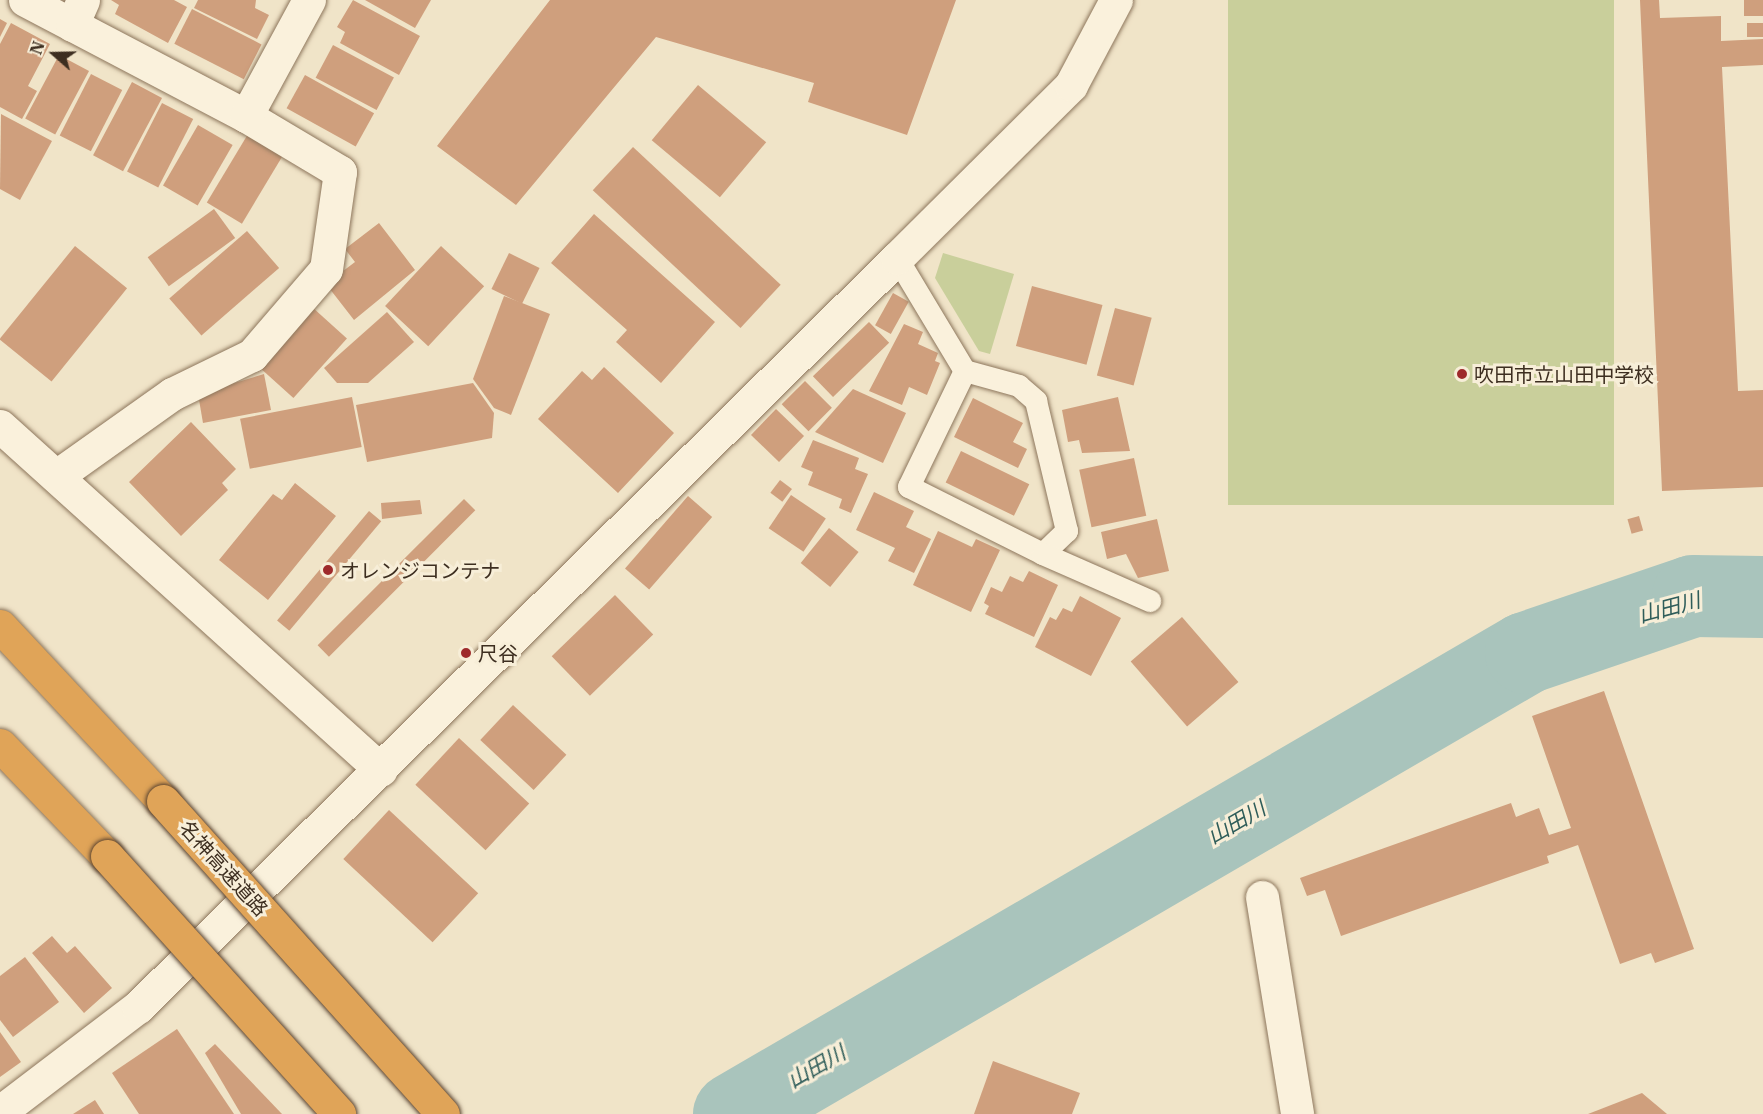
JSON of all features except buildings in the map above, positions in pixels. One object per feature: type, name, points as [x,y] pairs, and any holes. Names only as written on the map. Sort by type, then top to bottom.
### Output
[{"type":"highway","name":"名神高速道路","points":[[0,626],[164,801],[443,1114]]},
{"type":"highway","points":[[0,745],[107,856],[339,1114]]},
{"type":"street","points":[[25,0],[78,12],[340,172],[326,269],[252,355],[172,394],[57,475]]},
{"type":"street","points":[[246,116],[309,0]]},
{"type":"street","points":[[0,1112],[138,1007],[381,770],[1071,85],[1116,0]]},
{"type":"street","points":[[0,426],[57,475],[381,770]]},
{"type":"street","points":[[1262,897],[1298,1114]]},
{"type":"lane","points":[[897,258],[965,372],[1019,386],[1036,402],[1066,531],[1043,554]]},
{"type":"lane","points":[[965,372],[909,487],[1043,554],[1150,601]]},
{"type":"green space","points":[[1228,0],[1614,0],[1614,505],[1228,505]]},
{"type":"green space","points":[[943,253],[1014,274],[990,354],[979,351],[935,278]]},
{"type":"waterway","name":"山田川","points":[[734,1114],[1526,653],[1693,596],[1763,597]]},
{"type":"place","name":"吹田市立山田中学校","points":[[1462,374]]},
{"type":"place","name":"オレンジコンテナ","points":[[328,570]]},
{"type":"place","name":"尺谷","points":[[466,653]]}]
